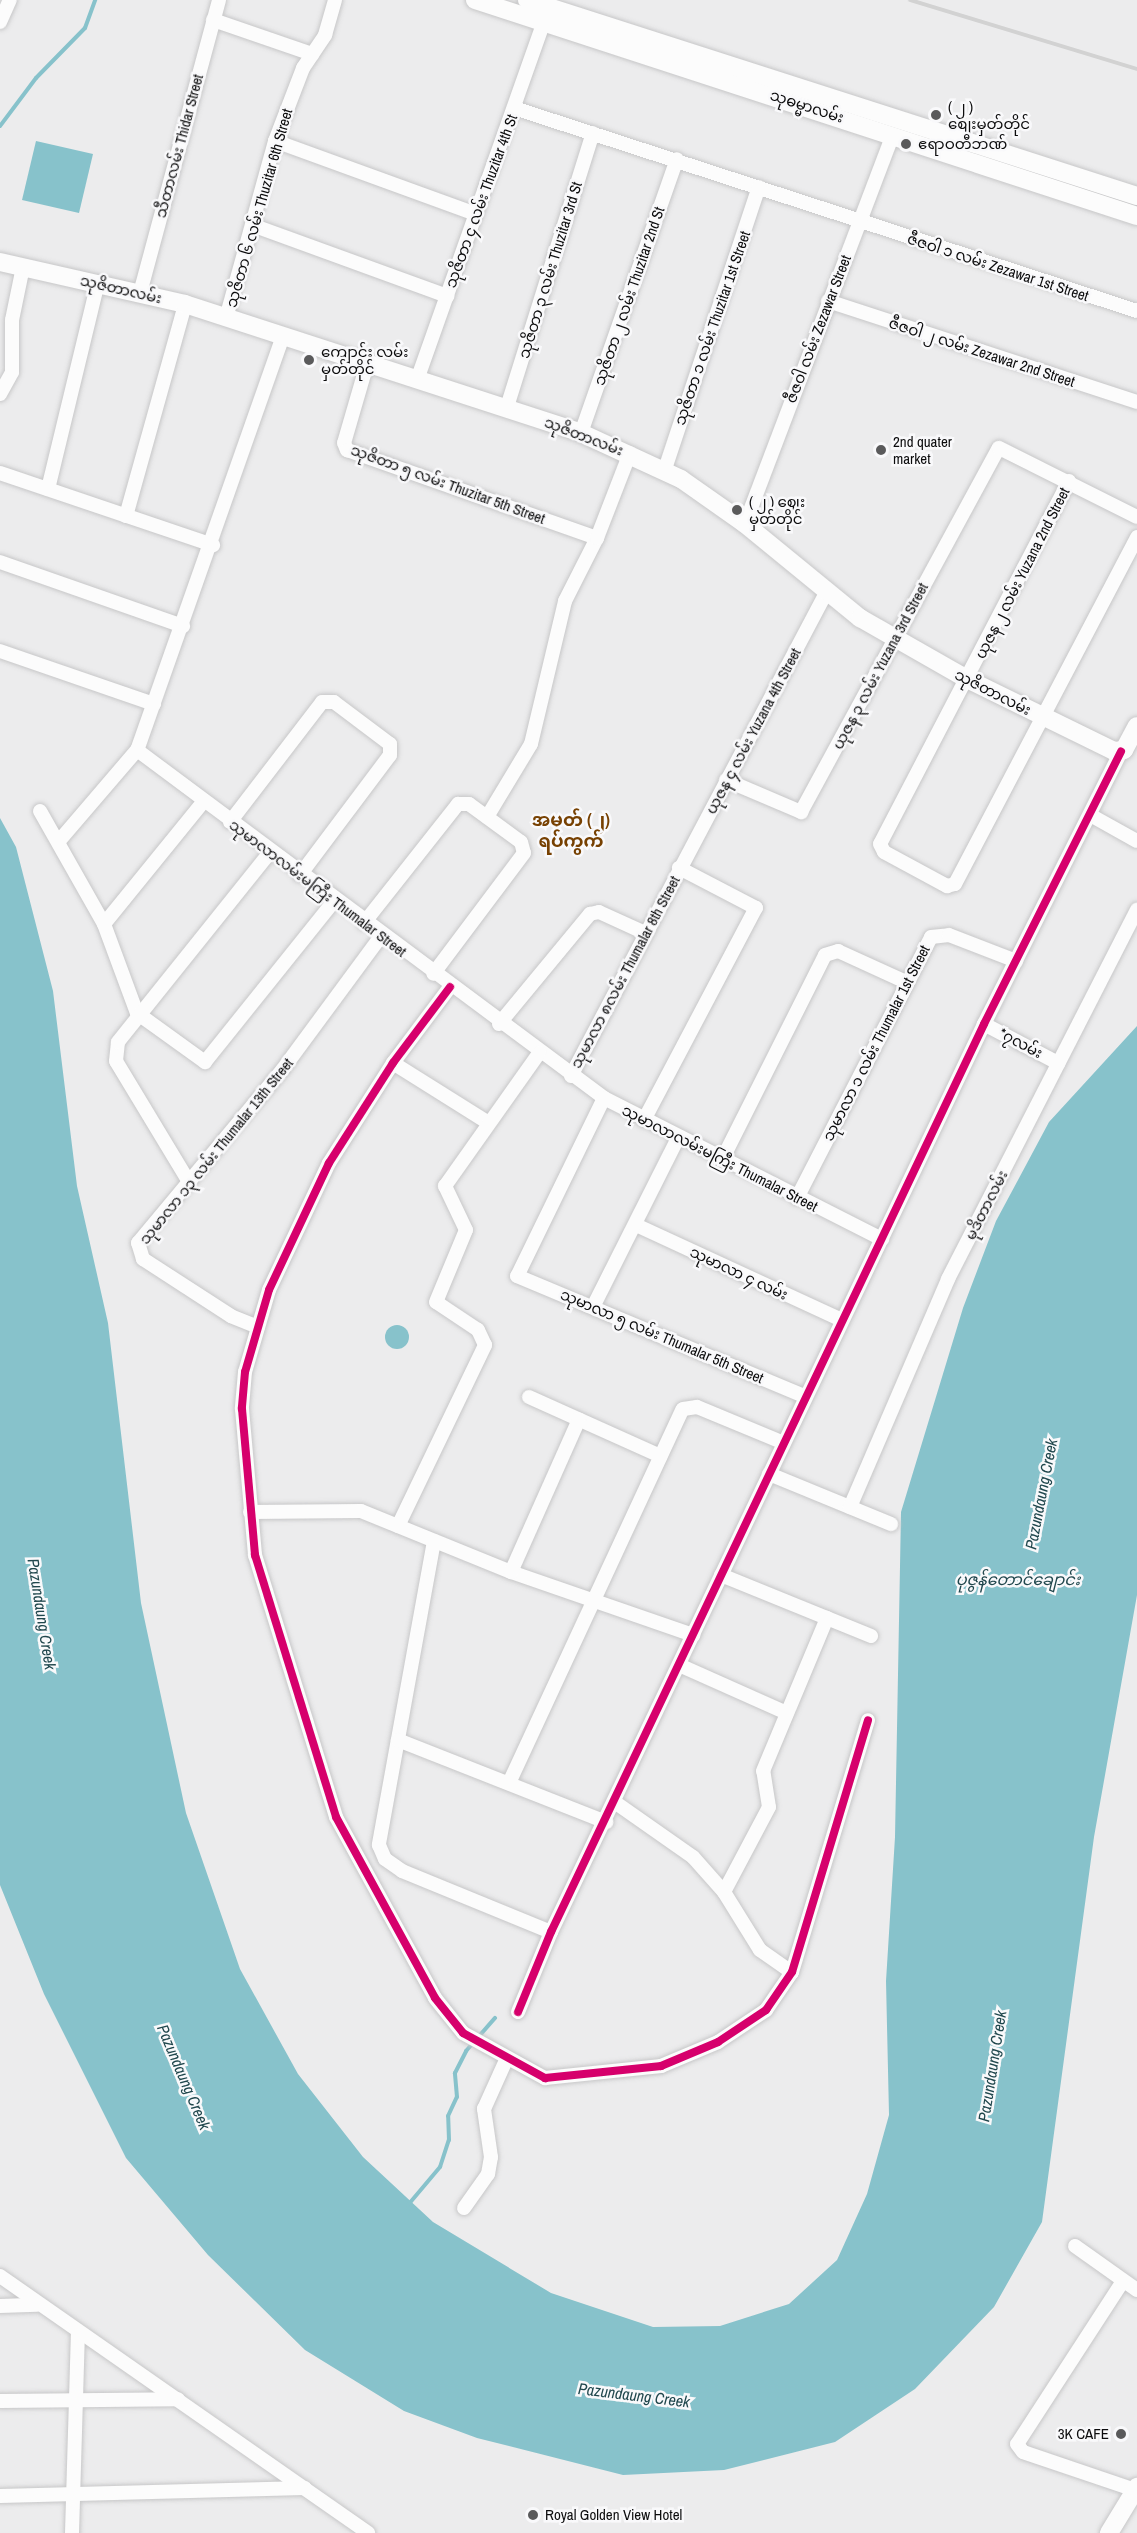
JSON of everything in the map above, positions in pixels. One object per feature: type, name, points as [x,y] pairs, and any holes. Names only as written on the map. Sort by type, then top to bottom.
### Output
[{"type":"main road","name":"သုဓမ္မာလမ်း","points":[[475,0],[1137,216]]},
{"type":"main road","name":"သုဓမ္မာလမ်း","points":[[527,0],[1137,196]]},
{"type":"main road","name":"သုဇိတာလမ်း","points":[[0,262],[98,282],[185,304],[507,407],[630,453],[665,469],[745,524],[826,593],[894,640],[1042,717],[1113,750]]},
{"type":"main road","points":[[1113,750],[1137,726]]},
{"type":"main road","points":[[1109,2533],[1136,2489]]},
{"type":"street","points":[[0,22],[10,0]]},
{"type":"street","name":"သီတာလမ်း Thidar Street","points":[[140,293],[219,0]]},
{"type":"street","name":"သုဇိတာ ၆ လမ်း Thuzitar 6th Street","points":[[226,318],[275,141],[312,54],[325,35],[335,0]]},
{"type":"street","points":[[213,20],[312,54]]},
{"type":"street","name":"သုဇိတာ ၄ လမ်း Thuzitar 4th St","points":[[417,380],[544,21]]},
{"type":"street","name":"ဇီဇဝါ ၁ လမ်း Zezawar 1st Street","points":[[514,108],[676,159],[859,222],[1137,312]]},
{"type":"street","name":"သုဇိတာ ၃ လမ်း Thuzitar 3rd St","points":[[507,407],[593,133]]},
{"type":"street","name":"ဇီဇဝါ လမ်း Zezawar Street","points":[[745,524],[893,135]]},
{"type":"street","points":[[275,141],[476,214]]},
{"type":"street","name":"သုဇိတာ ၂ လမ်း Thuzitar 2nd St","points":[[581,433],[676,159]]},
{"type":"street","name":"သုဇိတာ ၁ လမ်း Thuzitar 1st Street","points":[[665,469],[759,187]]},
{"type":"street","points":[[252,225],[447,296]]},
{"type":"street","points":[[0,393],[12,372],[12,320],[23,267]]},
{"type":"street","points":[[48,489],[98,282]]},
{"type":"street","name":"ဇီဇဝါ ၂ လမ်း Zezawar 2nd Street","points":[[828,301],[1137,402]]},
{"type":"street","points":[[126,516],[185,304]]},
{"type":"street","points":[[59,841],[137,750],[213,545],[283,336]]},
{"type":"street","name":"သုဇိတာ ၅ လမ်း Thuzitar 5th Street","points":[[367,364],[344,443],[347,450],[597,538]]},
{"type":"street","name":"ယုဇန ၃ လမ်း Yuzana 3rd Street","points":[[726,780],[801,812],[999,448],[1069,481]]},
{"type":"street","points":[[487,817],[531,744],[562,610],[597,538],[630,453]]},
{"type":"street","points":[[0,473],[213,545]]},
{"type":"street","points":[[1069,481],[1137,517]]},
{"type":"street","name":"ယုဇန ၂ လမ်း Yuzana 2nd Street","points":[[1042,717],[951,887],[884,852],[880,844],[1069,481]]},
{"type":"street","points":[[1042,717],[1137,537]]},
{"type":"street","points":[[0,562],[183,626]]},
{"type":"street","name":"ယုဇန ၄ လမ်း Yuzana 4th Street","points":[[680,868],[826,593]]},
{"type":"street","points":[[0,651],[154,705]]},
{"type":"street","points":[[230,822],[322,702],[334,702],[393,749],[300,875]]},
{"type":"street","name":"သုမာလာလမ်းမကြီး Thumalar Street","points":[[137,750],[499,1024],[604,1098],[678,1138],[882,1239]]},
{"type":"street","points":[[518,2012],[551,1932],[616,1803],[721,1575],[984,1024],[1092,816],[1113,750]]},
{"type":"street","points":[[104,924],[203,802]]},
{"type":"street","points":[[364,923],[459,804],[465,802],[487,817],[526,847],[433,974]]},
{"type":"street","points":[[40,812],[59,841],[104,924],[137,1013],[205,1062],[334,901]]},
{"type":"street","points":[[1092,816],[1137,841]]},
{"type":"street","points":[[189,1182],[117,1061],[118,1042],[137,1013],[270,852]]},
{"type":"street","points":[[644,1120],[756,908],[680,868]]},
{"type":"street","name":"သုမာလာ ၈လမ်း Thumalar 8th Street","points":[[571,1076],[680,868]]},
{"type":"street","name":"မုဒိတာလမ်း","points":[[850,1507],[948,1279],[1137,909]]},
{"type":"street","points":[[499,1024],[590,914],[599,912],[645,933]]},
{"type":"street","name":"သုမာလာ ၁ လမ်း Thumalar 1st Street","points":[[797,1198],[906,982],[936,934],[1016,961]]},
{"type":"street","name":"သုမာလာ ၁၃ လမ်း Thumalar 13th Street","points":[[258,1327],[231,1316],[138,1252],[138,1243],[283,1069],[381,936]]},
{"type":"street","points":[[722,1160],[825,955],[838,951],[906,982]]},
{"type":"street","points":[[450,987],[393,1063],[329,1163],[269,1290],[245,1372],[242,1409],[255,1555],[336,1816],[435,1998],[469,2037],[545,2078],[661,2066],[718,2042],[766,2010],[792,1972],[868,1720]]},
{"type":"street","name":"*၇လမ်း","points":[[984,1024],[1058,1063]]},
{"type":"street","points":[[398,1526],[485,1345],[477,1330],[436,1302],[466,1230],[445,1186],[487,1122],[539,1053]]},
{"type":"street","points":[[393,1063],[487,1122]]},
{"type":"street","name":"သုမာလာ ၅ လမ်း Thumalar 5th Street","points":[[604,1098],[517,1267],[517,1276],[594,1305],[806,1397]]},
{"type":"street","points":[[594,1305],[678,1138]]},
{"type":"street","name":"သုမာလာ ၄ လမ်း","points":[[636,1225],[842,1320]]},
{"type":"street","points":[[529,1397],[660,1456]]},
{"type":"street","points":[[509,1783],[660,1456],[689,1405],[784,1443]]},
{"type":"street","points":[[511,1572],[579,1419]]},
{"type":"street","points":[[769,1474],[891,1524]]},
{"type":"street","points":[[250,1512],[351,1509],[511,1572],[693,1635]]},
{"type":"street","points":[[434,1541],[379,1845],[385,1859],[402,1871],[551,1932]]},
{"type":"street","points":[[721,1575],[871,1636]]},
{"type":"street","points":[[724,1892],[769,1807],[763,1771],[827,1618]]},
{"type":"street","points":[[679,1665],[787,1713]]},
{"type":"street","points":[[398,1740],[606,1822]]},
{"type":"street","points":[[616,1803],[693,1857],[724,1892],[760,1950],[792,1972]]},
{"type":"street","points":[[464,2208],[488,2174],[491,2157],[484,2109],[507,2058]]},
{"type":"street","points":[[1075,2246],[1137,2290]]},
{"type":"street","points":[[0,2276],[37,2305],[178,2399],[368,2533]]},
{"type":"street","points":[[1123,2281],[1017,2444],[1023,2452],[1136,2489]]},
{"type":"street","points":[[0,2306],[37,2305]]},
{"type":"street","points":[[72,2533],[72,2400],[78,2333]]},
{"type":"street","points":[[0,2401],[178,2399]]},
{"type":"street","points":[[0,2496],[305,2488]]},
{"type":"water","points":[[36,141],[93,154],[79,213],[22,200]]},
{"type":"water","name":"ပုဇွန်တောင်ချောင်း","points":[[0,818],[16,847],[53,991],[77,1186],[108,1323],[141,1603],[186,1813],[240,1969],[298,2074],[363,2157],[433,2222],[551,2293],[653,2327],[720,2326],[789,2304],[837,2260],[867,2194],[889,2115],[886,1981],[895,1837],[901,1512],[963,1308],[996,1221],[1049,1122],[1137,1026],[1137,1595],[1094,1837],[1042,2222],[994,2307],[915,2389],[835,2442],[724,2470],[623,2475],[477,2438],[404,2411],[305,2350],[208,2255],[126,2158],[44,1994],[0,1885]]},
{"type":"water","points":[[397,1325],[402,1326],[408,1332],[408,1342],[402,1348],[397,1349],[392,1348],[386,1342],[385,1337],[386,1332],[392,1326]]},
{"type":"waterway","points":[[0,126],[36,78],[85,28],[95,0]]},
{"type":"waterway","points":[[408,2205],[440,2167],[449,2140],[448,2116],[457,2097],[455,2073],[466,2051],[495,2018]]},
{"type":"railway","points":[[910,0],[1137,69]]},
{"type":"cycle path","points":[[518,2012],[551,1932],[984,1024],[1121,752]]},
{"type":"cycle path","points":[[450,987],[393,1063],[329,1163],[269,1290],[245,1372],[242,1409],[255,1555],[336,1817],[435,1998],[463,2033],[545,2078],[661,2066],[718,2042],[766,2010],[792,1972],[868,1720]]},
{"type":"place","name":"( ၂ ) စျေးမှတ်တိုင်","points":[[936,115]]},
{"type":"place","name":"ဧရာဝတီဘဏ်","points":[[906,144]]},
{"type":"place","name":"ကျောင်း လမ်း မှတ်တိုင်","points":[[309,360]]},
{"type":"place","name":"2nd quater market","points":[[881,450]]},
{"type":"place","name":"( ၂ ) ဈေး မှတ်တိုင်","points":[[737,510]]},
{"type":"place","name":"3K CAFE","points":[[1121,2434]]},
{"type":"place","name":"Royal Golden View Hotel","points":[[533,2515]]},
{"type":"district","name":"အမှတ် (၂) ရပ်ကွက်","points":[[571,831]]},
{"type":"water label","name":"Pazundaung Creek","points":[[1041,1494]]},
{"type":"water label","name":"Pazundaung Creek","points":[[42,1614]]},
{"type":"water label","name":"Pazundaung Creek","points":[[992,2066]]},
{"type":"water label","name":"Pazundaung Creek","points":[[184,2077]]},
{"type":"water label","name":"Pazundaung Creek","points":[[634,2395]]}]
